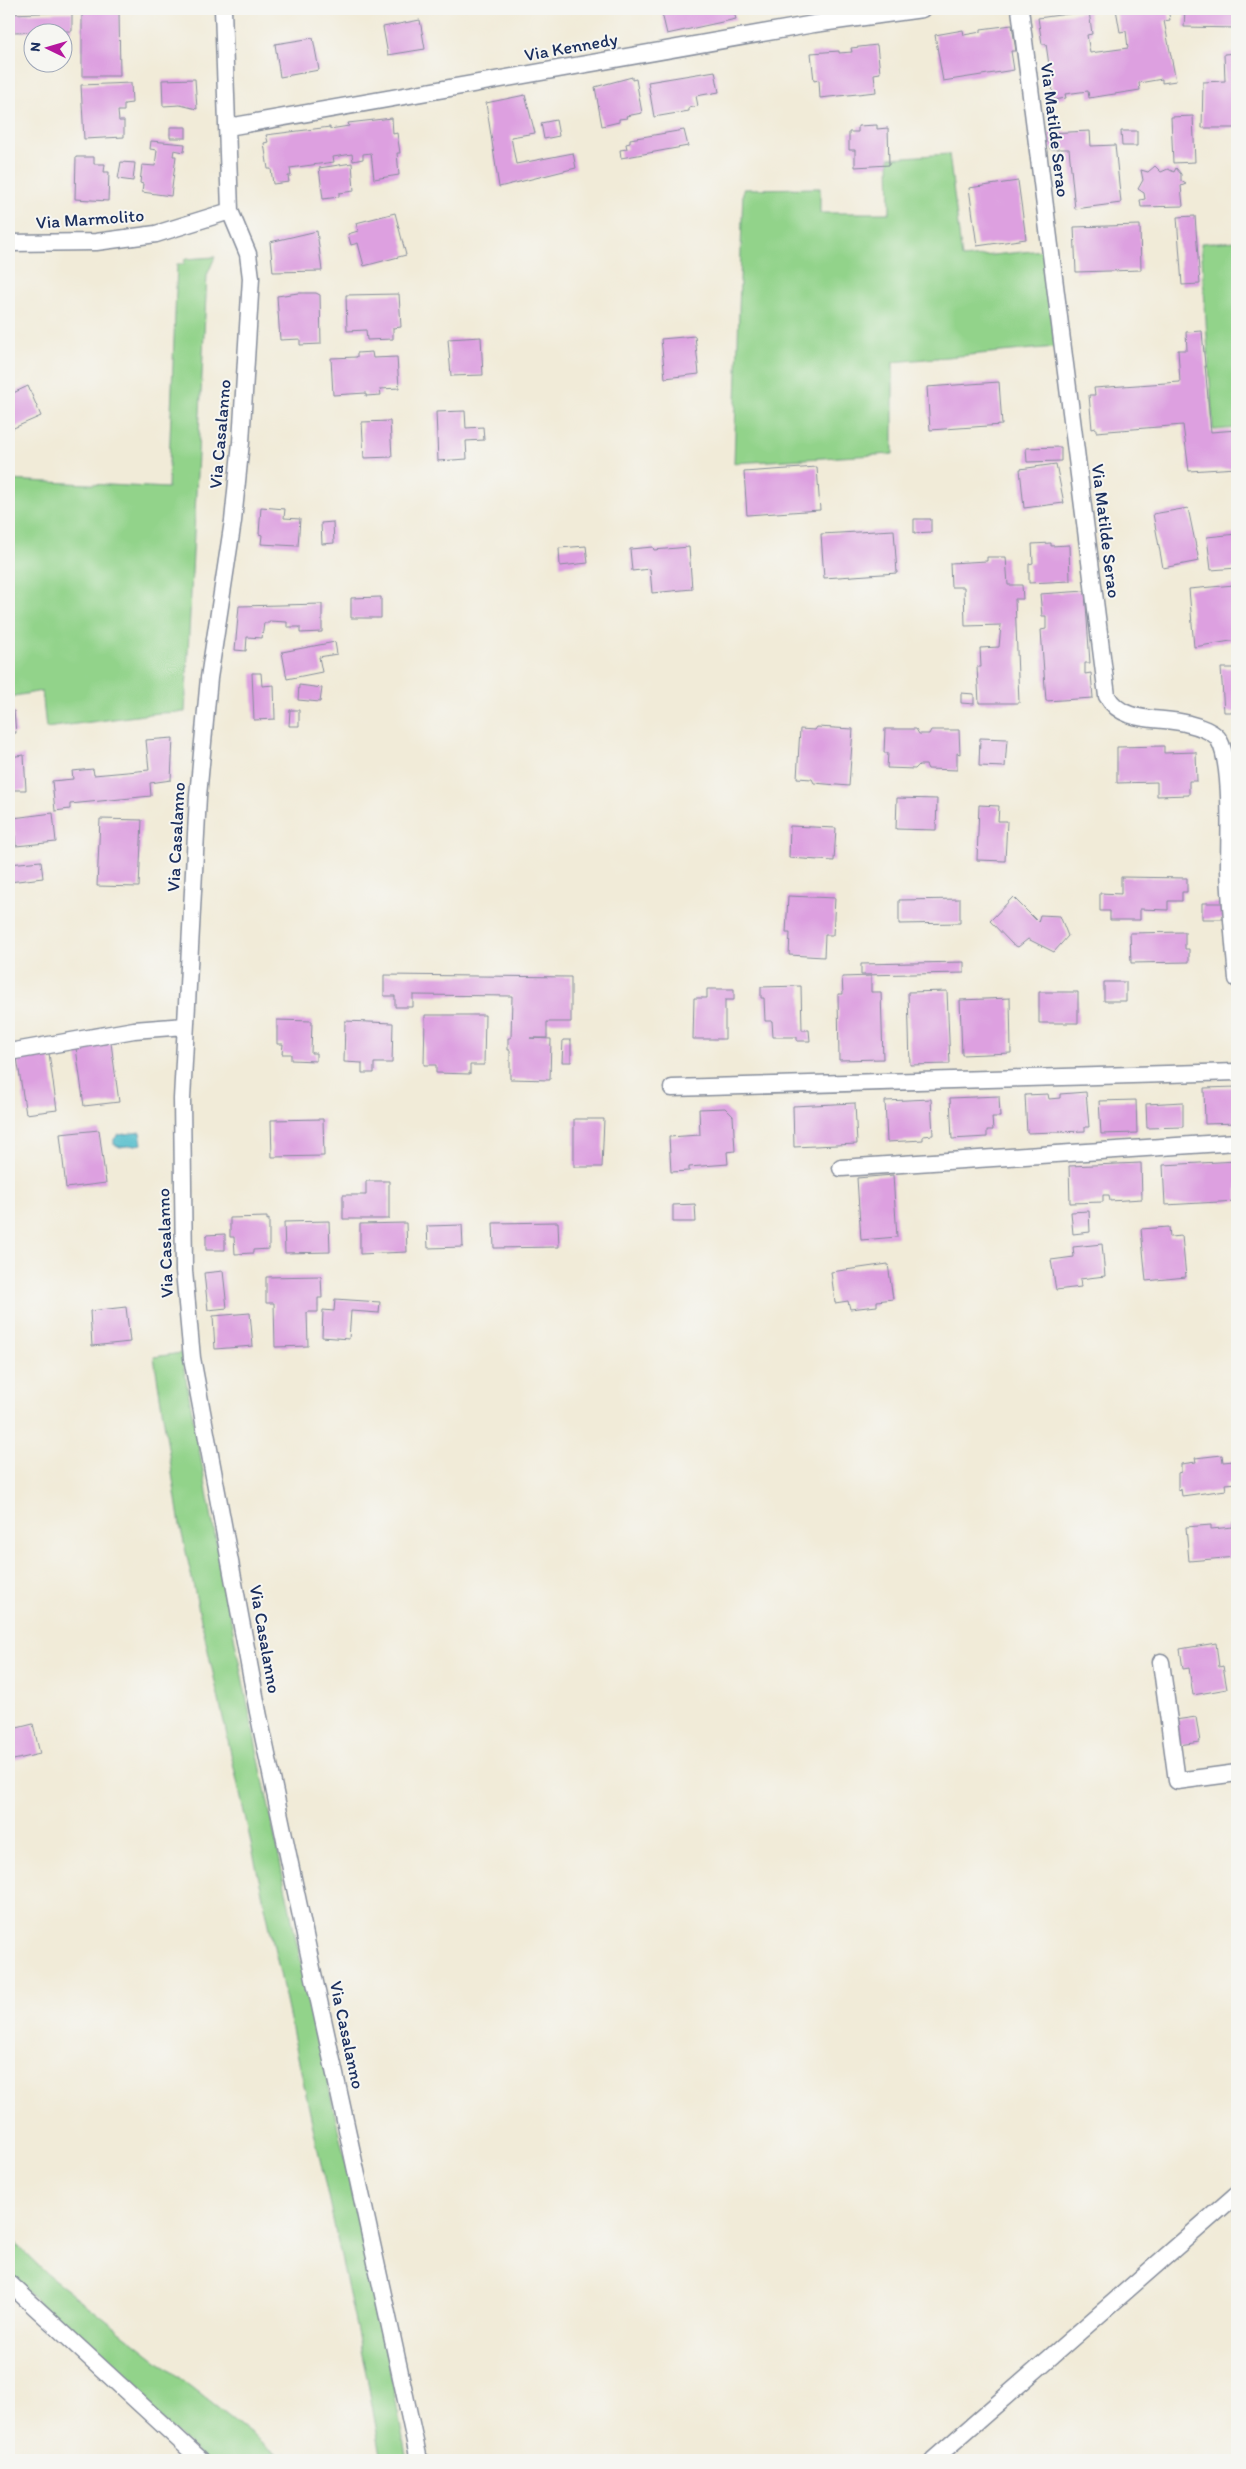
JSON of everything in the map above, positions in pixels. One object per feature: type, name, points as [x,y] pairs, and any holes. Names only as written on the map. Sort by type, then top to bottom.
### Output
[{"type":"street","name":"Via Casalanno","points":[[223,9],[230,211],[248,254],[251,287],[241,442],[234,511],[203,734],[182,1099],[184,1271],[192,1358],[260,1721],[419,2460]]},
{"type":"street","name":"Via Kennedy","points":[[228,127],[812,17],[922,9]]},
{"type":"street","name":"Via Matilde Serao","points":[[1020,9],[1107,696],[1113,707],[1125,714],[1190,724],[1215,735],[1219,740],[1224,756],[1229,802],[1229,870],[1237,978]]},
{"type":"street","name":"Via Marmolito","points":[[9,243],[96,242],[156,234],[230,211]]},
{"type":"street","points":[[9,1052],[134,1030],[186,1026]]},
{"type":"street","points":[[672,1088],[1237,1072]]},
{"type":"street","points":[[841,1168],[1237,1142]]},
{"type":"street","points":[[1161,1662],[1177,1781],[1237,1773]]},
{"type":"street","points":[[933,2460],[1237,2194]]},
{"type":"street","points":[[9,2283],[201,2460]]},
{"type":"green space","points":[[949,154],[962,258],[1043,250],[1055,347],[893,362],[893,454],[734,463],[743,189],[820,188],[820,213],[890,213],[889,158]]},
{"type":"green space","points":[[1237,241],[1237,428],[1213,430],[1201,243]]},
{"type":"green space","points":[[215,257],[207,275],[185,712],[159,713],[46,728],[42,691],[9,697],[9,480],[168,488],[177,264],[184,264],[185,259]]},
{"type":"green space","points":[[181,1353],[237,1652],[294,1930],[382,2327],[407,2460],[382,2460],[367,2378],[281,1978],[180,1525],[154,1357]]},
{"type":"green space","points":[[9,2237],[46,2273],[284,2460],[205,2460],[108,2371],[9,2274]]},
{"type":"water","points":[[140,1132],[142,1144],[120,1147],[114,1144],[114,1139],[118,1135]]},
{"type":"building","points":[[661,9],[733,9],[736,19],[667,34]]},
{"type":"building","points":[[1116,9],[1168,9],[1170,20],[1164,21],[1176,81],[1162,83],[1162,79],[1139,83],[1140,90],[1089,98],[1088,91],[1065,94],[1066,98],[1054,100],[1046,44],[1042,44],[1038,18],[1089,11],[1092,34],[1087,35],[1090,53],[1128,48],[1126,31],[1120,32]]},
{"type":"building","points":[[1185,9],[1237,9],[1237,28],[1184,27]]},
{"type":"building","points":[[82,11],[119,11],[120,76],[82,76]]},
{"type":"building","points":[[72,12],[72,22],[22,22],[22,32],[9,32],[9,14]]},
{"type":"building","points":[[420,20],[425,49],[388,55],[383,27]]},
{"type":"building","points":[[1012,25],[1016,51],[1011,51],[1014,70],[943,81],[935,35],[963,30],[964,35],[981,32],[981,29]]},
{"type":"building","points":[[313,38],[319,70],[280,77],[275,44]]},
{"type":"building","points":[[877,45],[880,73],[874,74],[876,92],[820,98],[819,80],[814,81],[811,53],[852,52],[851,48]]},
{"type":"building","points":[[1237,53],[1237,128],[1202,128],[1203,82],[1225,81],[1224,54]]},
{"type":"building","points":[[715,71],[719,92],[696,96],[698,106],[689,108],[689,111],[654,117],[648,82]]},
{"type":"building","points":[[632,77],[632,80],[636,79],[642,113],[626,116],[627,118],[619,119],[619,122],[602,126],[595,87]]},
{"type":"building","points":[[195,79],[197,109],[180,105],[163,106],[162,80]]},
{"type":"building","points":[[131,83],[132,103],[124,104],[124,111],[118,111],[119,121],[124,121],[124,137],[84,139],[81,85]]},
{"type":"building","points":[[525,95],[535,133],[511,137],[516,164],[573,153],[576,168],[499,187],[486,103]]},
{"type":"building","points":[[1193,116],[1195,162],[1173,163],[1171,117]]},
{"type":"building","points":[[392,118],[393,134],[397,133],[400,153],[397,153],[399,175],[374,179],[371,153],[363,154],[363,159],[353,161],[352,154],[333,157],[334,162],[290,168],[291,176],[288,176],[289,182],[273,184],[271,169],[268,169],[264,143],[268,142],[266,135],[330,127],[330,129],[349,126],[348,123]]},
{"type":"building","points":[[556,120],[559,136],[544,139],[541,123]]},
{"type":"building","points":[[877,125],[877,129],[888,128],[889,165],[855,167],[855,150],[849,150],[849,132],[858,132],[858,126]]},
{"type":"building","points":[[170,127],[186,127],[186,138],[170,138]]},
{"type":"building","points":[[684,130],[688,146],[621,158],[620,150],[627,149],[626,144],[630,143],[630,139]]},
{"type":"building","points":[[1090,131],[1091,146],[1115,145],[1121,203],[1075,209],[1069,149],[1050,149],[1048,133]]},
{"type":"building","points":[[1121,131],[1137,131],[1137,146],[1122,146]]},
{"type":"building","points":[[151,141],[185,144],[184,152],[174,150],[173,156],[176,156],[171,196],[142,192],[143,184],[140,183],[142,165],[155,166],[157,150],[150,149]]},
{"type":"building","points":[[76,157],[94,157],[94,164],[105,164],[104,172],[109,172],[108,201],[75,199]]},
{"type":"building","points":[[121,162],[135,163],[133,181],[118,179]]},
{"type":"building","points":[[352,163],[354,191],[339,193],[339,197],[323,199],[319,168]]},
{"type":"building","points":[[1155,166],[1161,172],[1168,169],[1174,172],[1176,168],[1181,174],[1181,181],[1186,184],[1181,186],[1183,206],[1141,207],[1140,200],[1145,199],[1144,193],[1138,189],[1143,180],[1141,170],[1148,172]]},
{"type":"building","points":[[1018,181],[1026,239],[977,246],[969,188]]},
{"type":"building","points":[[395,213],[406,255],[364,266],[358,243],[351,245],[348,234],[358,231],[356,223]]},
{"type":"building","points":[[1195,216],[1200,284],[1182,285],[1177,217]]},
{"type":"building","points":[[1140,225],[1141,270],[1076,272],[1074,227]]},
{"type":"building","points":[[317,231],[322,271],[273,272],[270,242]]},
{"type":"building","points":[[316,293],[320,295],[321,344],[300,345],[300,339],[280,340],[277,296]]},
{"type":"building","points":[[399,294],[401,327],[393,328],[393,339],[367,340],[366,330],[347,331],[346,295]]},
{"type":"building","points":[[1202,331],[1211,432],[1237,430],[1237,468],[1189,471],[1183,425],[1096,432],[1096,428],[1092,429],[1089,395],[1095,395],[1094,388],[1180,382],[1178,350],[1187,350],[1186,332]]},
{"type":"building","points":[[695,336],[699,374],[665,378],[661,339]]},
{"type":"building","points":[[481,337],[483,375],[451,376],[448,339]]},
{"type":"building","points":[[372,352],[373,358],[397,357],[399,388],[380,389],[381,395],[366,396],[366,393],[333,395],[331,358],[357,357],[357,353]]},
{"type":"building","points":[[999,382],[1002,425],[930,430],[927,387]]},
{"type":"building","points":[[28,386],[41,416],[9,430],[9,395]]},
{"type":"building","points":[[465,411],[466,428],[483,427],[484,440],[466,441],[467,459],[438,461],[436,412]]},
{"type":"building","points":[[390,421],[392,457],[364,458],[362,422]]},
{"type":"building","points":[[1061,447],[1061,461],[1027,462],[1026,448]]},
{"type":"building","points":[[1056,464],[1064,503],[1024,508],[1020,469]]},
{"type":"building","points":[[817,467],[820,510],[747,515],[744,472]]},
{"type":"building","points":[[261,507],[285,509],[284,518],[300,519],[298,546],[261,544],[262,535],[259,534]]},
{"type":"building","points":[[1188,508],[1199,561],[1163,568],[1153,514]]},
{"type":"building","points":[[914,519],[931,519],[931,532],[914,533]]},
{"type":"building","points":[[333,522],[334,543],[322,544],[321,523]]},
{"type":"building","points":[[894,530],[897,573],[824,578],[821,534]]},
{"type":"building","points":[[1237,534],[1237,568],[1211,570],[1207,537]]},
{"type":"building","points":[[1051,543],[1051,546],[1069,545],[1070,581],[1029,583],[1029,564],[1033,563],[1032,544]]},
{"type":"building","points":[[586,546],[588,563],[560,566],[559,548]]},
{"type":"building","points":[[653,547],[654,550],[689,547],[692,589],[652,593],[650,569],[632,571],[630,549]]},
{"type":"building","points":[[987,557],[1006,557],[1008,585],[1022,585],[1023,599],[1015,599],[1019,703],[979,703],[977,667],[981,667],[980,648],[999,647],[1001,625],[965,626],[964,587],[951,587],[950,563],[987,561]]},
{"type":"building","points":[[1234,585],[1237,640],[1194,647],[1189,589]]},
{"type":"building","points":[[1085,591],[1090,663],[1085,663],[1085,674],[1091,673],[1093,698],[1046,701],[1041,630],[1046,629],[1046,616],[1042,616],[1040,594]]},
{"type":"building","points":[[381,597],[381,618],[351,618],[351,598]]},
{"type":"building","points":[[322,604],[322,632],[300,633],[300,627],[287,627],[287,622],[269,621],[269,623],[264,623],[262,638],[247,637],[246,651],[235,650],[239,606]]},
{"type":"building","points":[[335,642],[337,654],[319,657],[322,672],[287,679],[282,652]]},
{"type":"building","points":[[1221,668],[1237,668],[1237,712],[1224,712]]},
{"type":"building","points":[[252,673],[261,673],[262,686],[274,685],[275,719],[254,720]]},
{"type":"building","points":[[299,685],[322,688],[320,702],[298,700]]},
{"type":"building","points":[[961,693],[974,694],[974,704],[961,703]]},
{"type":"building","points":[[290,710],[299,710],[299,726],[289,726]]},
{"type":"building","points":[[14,711],[16,733],[9,734],[9,712]]},
{"type":"building","points":[[817,727],[853,729],[849,786],[814,783],[812,779],[797,778],[800,729],[815,730]]},
{"type":"building","points":[[885,729],[916,729],[919,734],[929,734],[931,730],[959,730],[960,754],[957,753],[957,770],[928,769],[926,765],[919,765],[915,769],[887,768],[888,753],[884,753]]},
{"type":"building","points":[[173,738],[171,780],[150,783],[151,796],[70,804],[70,809],[55,811],[52,781],[73,779],[72,771],[93,769],[94,775],[149,770],[146,740]]},
{"type":"building","points":[[980,738],[1007,739],[1005,767],[979,766]]},
{"type":"building","points":[[1164,746],[1164,753],[1196,752],[1197,781],[1189,781],[1189,795],[1157,796],[1157,782],[1117,783],[1117,747]]},
{"type":"building","points":[[24,755],[26,790],[9,790],[9,757]]},
{"type":"building","points":[[897,798],[937,799],[936,830],[896,829]]},
{"type":"building","points":[[979,805],[999,806],[998,821],[1007,821],[1005,861],[977,860]]},
{"type":"building","points":[[53,813],[56,842],[16,846],[13,818]]},
{"type":"building","points":[[100,819],[142,820],[139,887],[97,886]]},
{"type":"building","points":[[790,826],[836,828],[834,861],[789,858]]},
{"type":"building","points":[[41,861],[43,878],[9,882],[9,864]]},
{"type":"building","points":[[1121,877],[1187,878],[1187,892],[1182,892],[1182,901],[1168,901],[1168,910],[1140,909],[1140,920],[1110,920],[1110,911],[1100,911],[1100,893],[1121,894]]},
{"type":"building","points":[[788,896],[835,898],[833,935],[825,935],[824,957],[789,955],[790,933],[786,933]]},
{"type":"building","points":[[1013,897],[1038,922],[1040,915],[1060,916],[1068,936],[1054,952],[1028,939],[1018,947],[1012,944],[990,921]]},
{"type":"building","points":[[960,899],[960,923],[899,924],[899,900]]},
{"type":"building","points":[[1202,903],[1224,903],[1224,919],[1202,919]]},
{"type":"building","points":[[1185,932],[1185,949],[1189,949],[1189,962],[1131,963],[1130,933]]},
{"type":"building","points":[[964,962],[964,973],[861,975],[861,964]]},
{"type":"building","points":[[384,975],[571,977],[571,1022],[547,1022],[547,1038],[530,1038],[551,1039],[550,1080],[510,1079],[508,1038],[511,1038],[512,996],[413,995],[413,1007],[395,1007],[395,996],[384,996]]},
{"type":"building","points":[[871,976],[871,992],[881,992],[883,1059],[839,1060],[838,994],[843,994],[842,977]]},
{"type":"building","points":[[1104,982],[1126,982],[1126,1001],[1104,1001]]},
{"type":"building","points":[[801,986],[802,1030],[809,1030],[810,1041],[797,1041],[797,1037],[773,1037],[772,1021],[765,1021],[764,998],[761,998],[761,987]]},
{"type":"building","points":[[707,989],[734,989],[734,1000],[725,1000],[725,1039],[693,1039],[694,998],[707,998]]},
{"type":"building","points":[[947,991],[950,1064],[910,1065],[908,992]]},
{"type":"building","points":[[1039,992],[1078,992],[1078,1023],[1039,1023]]},
{"type":"building","points":[[1010,998],[1011,1053],[962,1055],[960,1000]]},
{"type":"building","points":[[425,1015],[485,1015],[484,1065],[470,1065],[470,1074],[436,1073],[436,1065],[424,1065]]},
{"type":"building","points":[[277,1020],[312,1021],[311,1053],[316,1053],[316,1061],[291,1060],[291,1054],[282,1054],[283,1044],[277,1044]]},
{"type":"building","points":[[345,1021],[393,1023],[392,1063],[374,1063],[374,1073],[362,1073],[362,1063],[344,1062]]},
{"type":"building","points":[[563,1040],[571,1040],[571,1062],[562,1062]]},
{"type":"building","points":[[111,1043],[119,1102],[84,1106],[76,1048]]},
{"type":"building","points":[[49,1053],[57,1110],[26,1114],[17,1058]]},
{"type":"building","points":[[1237,1087],[1237,1123],[1205,1124],[1204,1088]]},
{"type":"building","points":[[1086,1092],[1089,1127],[1085,1127],[1085,1131],[1027,1133],[1025,1095],[1048,1094],[1049,1099],[1060,1098],[1060,1094]]},
{"type":"building","points":[[999,1096],[1000,1117],[992,1117],[993,1130],[987,1130],[987,1137],[952,1139],[950,1098]]},
{"type":"building","points":[[931,1099],[933,1135],[923,1136],[923,1140],[887,1142],[885,1101]]},
{"type":"building","points":[[1136,1100],[1137,1133],[1101,1134],[1099,1101]]},
{"type":"building","points":[[1183,1102],[1183,1127],[1147,1128],[1146,1104]]},
{"type":"building","points":[[855,1103],[857,1144],[794,1147],[793,1106]]},
{"type":"building","points":[[725,1108],[733,1116],[735,1151],[727,1152],[728,1164],[689,1167],[689,1171],[671,1172],[669,1137],[700,1135],[699,1109]]},
{"type":"building","points":[[323,1119],[324,1156],[272,1157],[271,1120]]},
{"type":"building","points":[[574,1119],[604,1119],[602,1167],[574,1167]]},
{"type":"building","points":[[99,1130],[106,1183],[66,1188],[60,1134]]},
{"type":"building","points":[[1237,1161],[1237,1201],[1165,1205],[1163,1165]]},
{"type":"building","points":[[1141,1163],[1142,1199],[1110,1201],[1109,1195],[1103,1195],[1103,1202],[1070,1203],[1069,1166]]},
{"type":"building","points":[[893,1175],[897,1237],[861,1240],[857,1178]]},
{"type":"building","points":[[366,1181],[389,1181],[389,1219],[343,1219],[343,1195],[366,1195]]},
{"type":"building","points":[[695,1204],[696,1222],[673,1222],[673,1205]]},
{"type":"building","points":[[1089,1211],[1090,1232],[1073,1234],[1071,1212]]},
{"type":"building","points":[[267,1217],[267,1220],[269,1219],[269,1249],[253,1250],[253,1253],[235,1254],[234,1237],[230,1237],[230,1218]]},
{"type":"building","points":[[329,1221],[330,1252],[285,1253],[284,1222]]},
{"type":"building","points":[[558,1222],[559,1247],[494,1248],[493,1223]]},
{"type":"building","points":[[406,1223],[407,1252],[360,1254],[360,1224]]},
{"type":"building","points":[[462,1225],[463,1247],[428,1248],[427,1226]]},
{"type":"building","points":[[1169,1227],[1170,1237],[1182,1236],[1186,1277],[1146,1281],[1141,1229]]},
{"type":"building","points":[[225,1234],[225,1250],[206,1250],[206,1235]]},
{"type":"building","points":[[1102,1244],[1105,1276],[1080,1279],[1081,1287],[1056,1290],[1051,1260],[1074,1257],[1073,1247]]},
{"type":"building","points":[[888,1264],[893,1299],[877,1301],[877,1306],[850,1309],[848,1301],[835,1303],[831,1272]]},
{"type":"building","points":[[223,1271],[227,1308],[208,1310],[204,1273]]},
{"type":"building","points":[[321,1276],[322,1298],[318,1298],[318,1312],[307,1312],[308,1346],[275,1347],[274,1303],[266,1303],[266,1277]]},
{"type":"building","points":[[335,1299],[380,1302],[379,1313],[351,1311],[349,1339],[322,1337],[323,1310],[334,1311]]},
{"type":"building","points":[[126,1307],[130,1342],[92,1346],[90,1311]]},
{"type":"building","points":[[250,1313],[253,1346],[215,1349],[213,1316]]},
{"type":"building","points":[[1222,1455],[1223,1462],[1234,1461],[1237,1483],[1225,1484],[1226,1490],[1182,1496],[1181,1489],[1178,1490],[1178,1473],[1181,1472],[1181,1464],[1196,1462],[1195,1458]]},
{"type":"building","points":[[1233,1522],[1237,1522],[1236,1557],[1189,1561],[1186,1527],[1211,1525],[1211,1529],[1233,1527]]},
{"type":"building","points":[[1216,1643],[1219,1667],[1223,1666],[1227,1689],[1193,1695],[1189,1668],[1183,1669],[1180,1649]]},
{"type":"building","points":[[1196,1717],[1200,1742],[1179,1745],[1175,1720]]},
{"type":"building","points":[[33,1724],[40,1754],[9,1761],[9,1730]]}]
